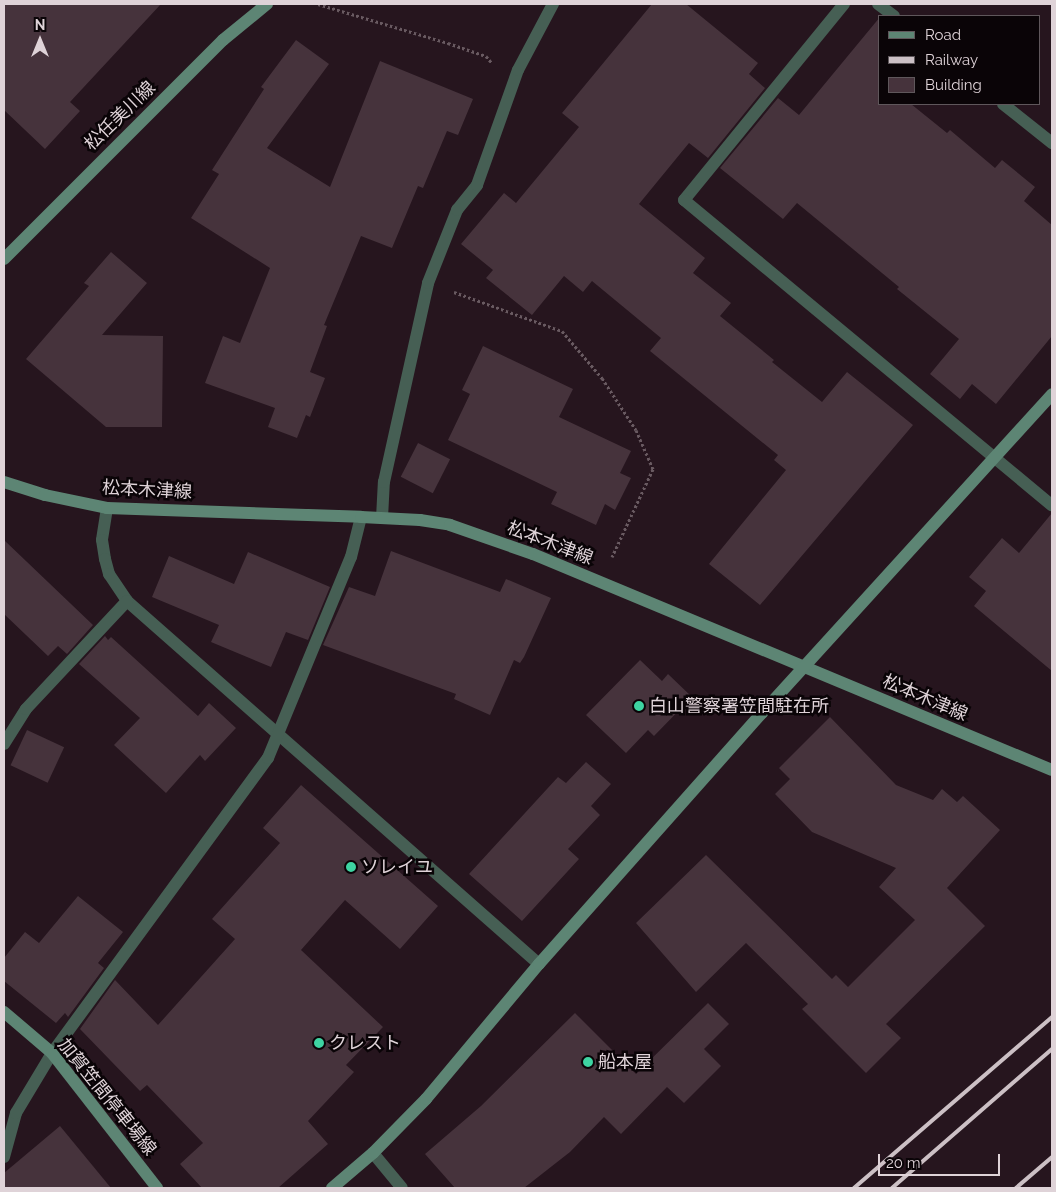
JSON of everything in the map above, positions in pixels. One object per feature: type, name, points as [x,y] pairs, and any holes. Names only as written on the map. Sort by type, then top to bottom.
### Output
[{"type":"main road","name":"松任美川線","points":[[4,259],[223,40],[268,4]]},
{"type":"main road","points":[[332,1188],[373,1153],[426,1099],[539,964],[803,667],[993,456],[1052,394]]},
{"type":"main road","name":"松本木津線","points":[[4,482],[45,495],[107,508],[382,518],[450,526],[533,554],[1052,770]]},
{"type":"main road","name":"加賀笠間停車場線","points":[[4,1012],[52,1053],[157,1188]]},
{"type":"street","points":[[382,518],[384,482],[428,283],[452,218],[477,185],[512,87],[553,4]]},
{"type":"street","points":[[844,4],[684,200],[1052,505]]},
{"type":"street","points":[[878,4],[893,15]]},
{"type":"street","points":[[1004,105],[1052,143]]},
{"type":"street","points":[[107,508],[102,540],[105,559],[109,574],[127,601],[539,964]]},
{"type":"street","points":[[4,1156],[16,1113],[52,1053],[268,758],[351,557],[361,517]]},
{"type":"street","points":[[4,744],[26,709],[127,601]]},
{"type":"street","points":[[373,1153],[402,1188]]},
{"type":"path","points":[[318,4],[486,56],[512,87]]},
{"type":"path","points":[[428,283],[562,331],[602,378],[636,430],[653,469],[600,582]]},
{"type":"building","points":[[4,4],[161,4],[70,102],[80,111],[45,149],[4,110]]},
{"type":"building","points":[[652,4],[686,4],[758,63],[749,74],[765,88],[708,158],[689,143],[639,204],[705,258],[693,273],[731,303],[720,316],[774,360],[772,362],[822,402],[847,372],[913,425],[760,605],[709,564],[786,470],[774,460],[778,455],[650,351],[661,338],[592,281],[583,292],[564,276],[532,315],[486,278],[493,270],[461,244],[504,193],[516,203],[579,127],[562,113]]},
{"type":"building","points":[[878,19],[878,105],[912,105],[947,133],[950,130],[995,168],[1002,160],[1035,187],[1024,201],[1052,225],[1052,336],[996,404],[972,384],[960,399],[930,374],[959,339],[897,289],[899,287],[797,203],[783,219],[720,168],[778,98],[799,115]]},
{"type":"building","points":[[296,40],[329,64],[267,148],[330,187],[380,61],[473,99],[458,135],[447,131],[423,188],[418,186],[392,248],[361,236],[324,325],[327,326],[310,372],[325,378],[310,417],[306,415],[297,438],[268,427],[275,408],[205,383],[223,336],[240,343],[270,268],[191,218],[219,174],[212,170],[264,89],[261,87]]},
{"type":"building","points":[[111,252],[147,283],[102,335],[163,336],[162,427],[106,427],[26,359],[89,286],[84,283]]},
{"type":"building","points":[[483,346],[573,389],[559,417],[631,451],[620,473],[631,478],[615,510],[605,504],[596,525],[551,504],[557,492],[448,440],[470,394],[462,390]]},
{"type":"building","points":[[418,443],[450,459],[433,493],[401,477]]},
{"type":"building","points":[[1052,513],[1052,671],[974,606],[986,591],[969,577],[1002,538],[1019,553]]},
{"type":"building","points":[[4,540],[93,625],[67,654],[58,646],[48,656],[4,614]]},
{"type":"building","points":[[391,551],[500,592],[506,579],[551,598],[524,657],[520,663],[514,660],[490,715],[454,699],[456,694],[323,645],[349,587],[375,596]]},
{"type":"building","points":[[248,552],[330,587],[308,640],[286,632],[271,667],[211,642],[219,625],[152,597],[169,556],[234,584]]},
{"type":"building","points":[[105,636],[108,640],[111,637],[198,716],[209,703],[236,728],[205,761],[200,755],[166,793],[114,745],[140,718],[79,664]]},
{"type":"building","name":"白山警察署笠間駐在所","points":[[640,660],[662,681],[668,674],[692,697],[654,736],[648,730],[626,753],[586,715]]},
{"type":"building","points":[[830,717],[896,785],[933,800],[942,789],[957,802],[963,796],[1000,830],[947,888],[985,926],[886,1024],[901,1038],[866,1073],[802,1009],[808,1004],[746,943],[696,992],[636,923],[706,855],[832,979],[836,975],[848,987],[915,920],[879,887],[896,868],[812,832],[775,794],[790,779],[779,768]]},
{"type":"building","points":[[27,730],[64,747],[48,783],[11,765]]},
{"type":"building","points":[[586,762],[611,784],[591,806],[600,815],[568,849],[579,859],[522,921],[469,874],[558,777],[566,783]]},
{"type":"building","points":[[301,785],[438,906],[400,949],[345,900],[301,950],[383,1027],[346,1065],[354,1072],[308,1121],[328,1144],[278,1188],[202,1188],[180,1164],[203,1143],[147,1085],[140,1091],[80,1029],[115,980],[158,1025],[235,939],[212,919],[280,843],[263,828]]},
{"type":"building","points":[[78,896],[123,932],[98,963],[104,968],[68,1017],[65,1013],[56,1023],[4,981],[4,958],[25,932],[39,943]]},
{"type":"building","points":[[708,1003],[729,1024],[704,1049],[721,1066],[684,1103],[667,1087],[621,1134],[604,1117],[570,1152],[524,1188],[455,1188],[425,1154],[481,1106],[575,1013],[636,1074]]},
{"type":"building","points":[[60,1126],[111,1188],[4,1188],[4,1173]]},
{"type":"railway","points":[[854,1188],[1052,1017]]},
{"type":"railway","points":[[892,1188],[1052,1049]]},
{"type":"railway","points":[[1016,1188],[1052,1157]]},
{"type":"place","name":"白山警察署笠間駐在所","points":[[639,706]]},
{"type":"place","name":"ソレイユ","points":[[351,867]]},
{"type":"place","name":"クレスト","points":[[319,1043]]},
{"type":"place","name":"船本屋","points":[[588,1062]]}]
